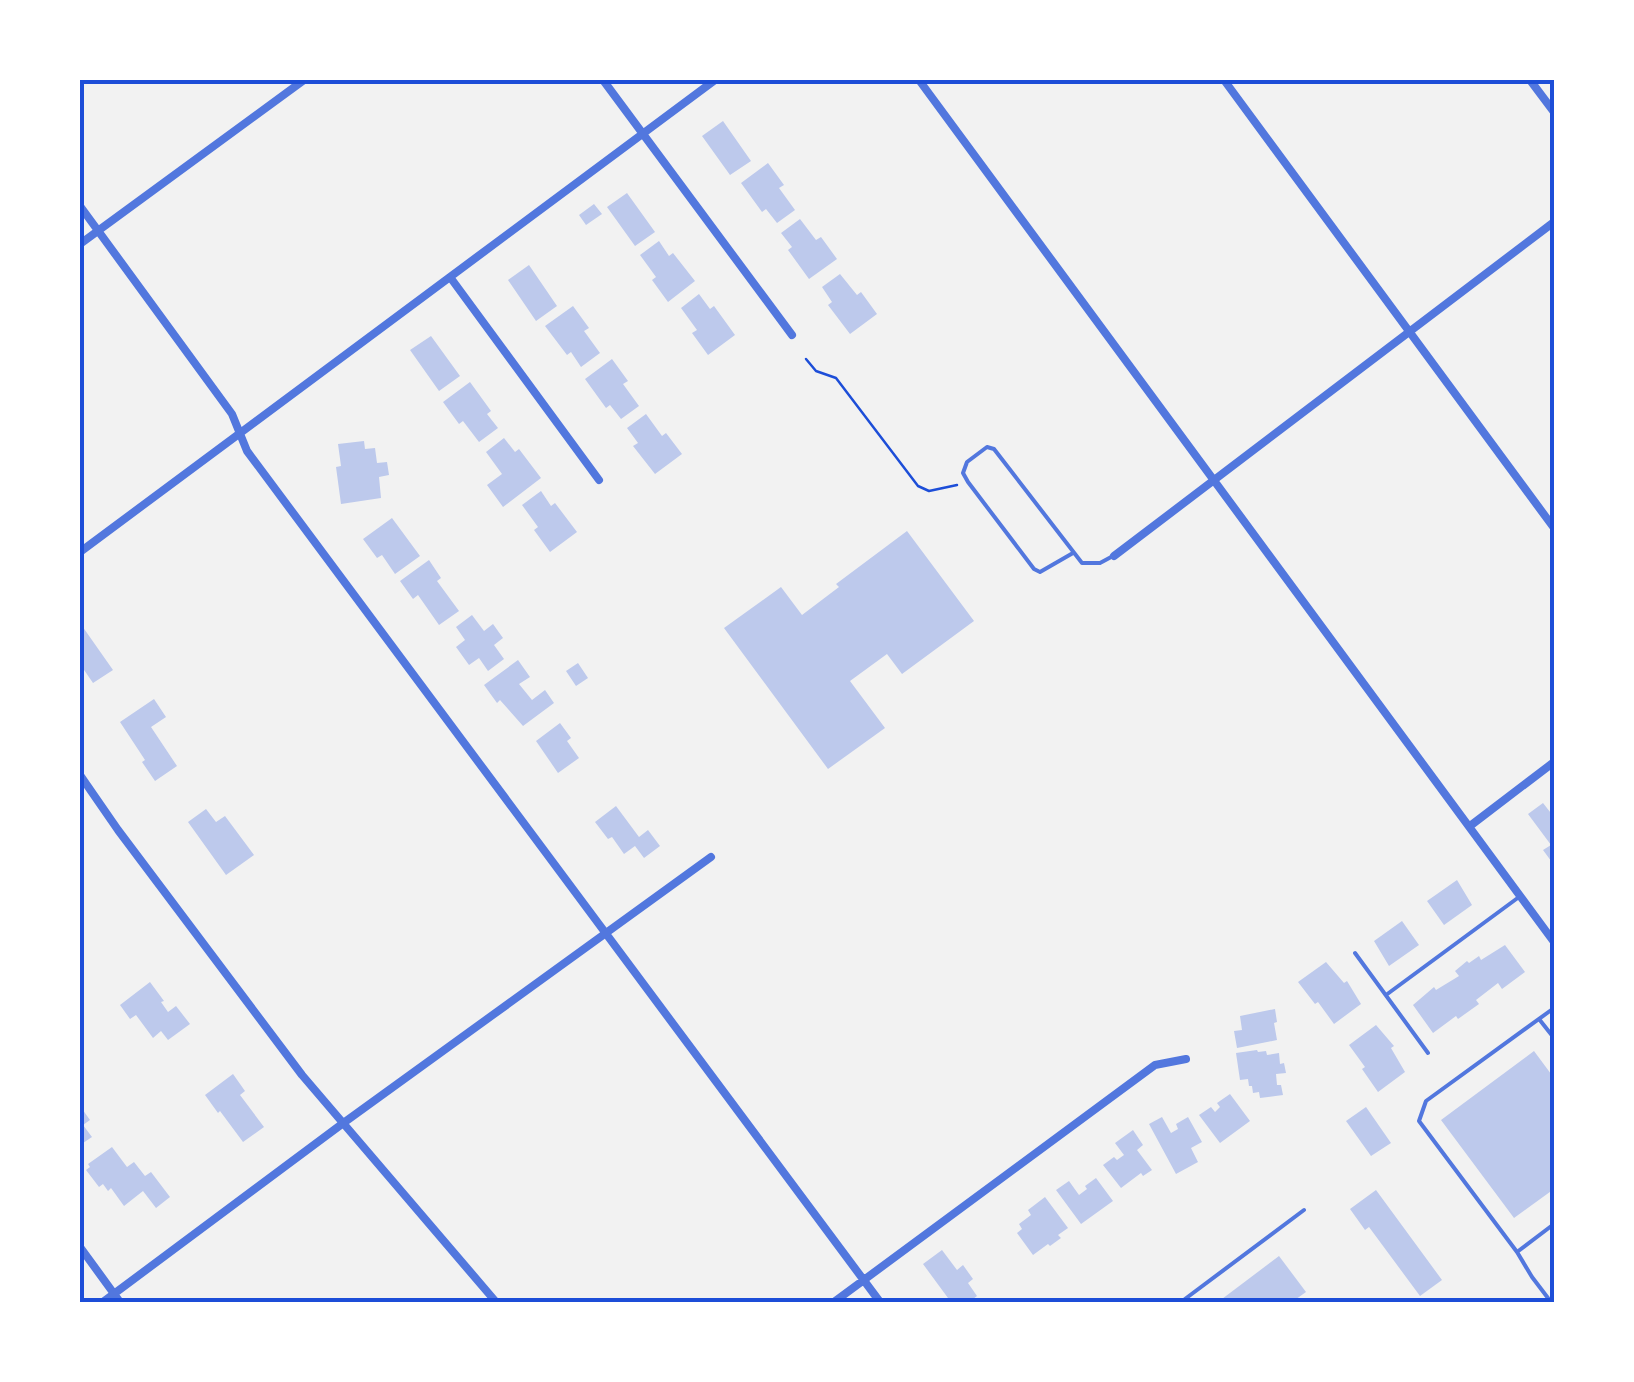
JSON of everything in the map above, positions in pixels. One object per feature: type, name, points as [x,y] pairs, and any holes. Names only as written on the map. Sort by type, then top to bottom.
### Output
[{"type":"street","points":[[80,244],[304,80]]},
{"type":"street","points":[[603,80],[792,335]]},
{"type":"street","points":[[80,552],[715,80]]},
{"type":"street","points":[[920,80],[1554,942]]},
{"type":"street","points":[[1224,80],[1554,528]]},
{"type":"street","points":[[1530,80],[1554,112]]},
{"type":"street","points":[[80,206],[232,414],[247,450],[880,1302]]},
{"type":"street","points":[[1114,556],[1554,222]]},
{"type":"street","points":[[450,277],[599,480]]},
{"type":"street","points":[[1470,826],[1554,762]]},
{"type":"street","points":[[80,775],[264,1027],[496,1302]]},
{"type":"street","points":[[103,1302],[711,857]]},
{"type":"street","points":[[834,1302],[1155,1065],[1186,1059]]},
{"type":"street","points":[[80,1248],[120,1302]]},
{"type":"lane","points":[[1073,553],[1040,572],[1034,569],[968,482],[963,473],[966,462],[987,447],[994,449],[1082,564],[1100,563],[1114,556]]},
{"type":"lane","points":[[1386,995],[1520,896]]},
{"type":"lane","points":[[1356,953],[1428,1053]]},
{"type":"lane","points":[[1551,1302],[1419,1121],[1426,1101],[1554,1008]]},
{"type":"lane","points":[[1539,1019],[1554,1038]]},
{"type":"lane","points":[[1181,1302],[1304,1210]]},
{"type":"lane","points":[[1517,1252],[1554,1224]]},
{"type":"path","points":[[806,358],[816,371],[836,378],[918,486],[929,491],[968,482]]},
{"type":"building","points":[[723,121],[751,161],[730,175],[702,136]]},
{"type":"building","points":[[768,163],[795,210],[777,223],[766,209],[762,212],[741,183]]},
{"type":"building","points":[[627,193],[655,232],[635,246],[607,207]]},
{"type":"building","points":[[594,204],[602,214],[586,225],[579,215]]},
{"type":"building","points":[[800,219],[816,240],[821,237],[837,259],[809,279],[781,233]]},
{"type":"building","points":[[659,241],[695,281],[668,302],[640,255]]},
{"type":"building","points":[[529,265],[557,306],[536,321],[508,280]]},
{"type":"building","points":[[840,274],[857,295],[861,292],[877,314],[850,334],[828,305],[832,302],[822,287]]},
{"type":"building","points":[[699,294],[710,309],[714,306],[735,335],[708,355],[681,308]]},
{"type":"building","points":[[573,306],[600,353],[581,367],[545,326]]},
{"type":"building","points":[[431,336],[460,376],[439,391],[410,350]]},
{"type":"building","points":[[612,359],[639,406],[621,419],[610,405],[606,408],[585,379]]},
{"type":"building","points":[[470,382],[498,428],[479,442],[443,402]]},
{"type":"building","points":[[646,414],[682,454],[655,474],[633,446],[638,443],[627,428]]},
{"type":"building","points":[[504,438],[515,452],[519,449],[541,478],[503,507],[487,485],[502,474],[486,452]]},
{"type":"building","points":[[364,441],[365,449],[375,448],[377,463],[387,462],[389,475],[379,477],[381,498],[341,504],[336,467],[341,466],[338,444]]},
{"type":"building","points":[[541,491],[577,532],[550,552],[522,505]]},
{"type":"building","points":[[392,518],[420,556],[395,574],[382,555],[377,558],[363,539]]},
{"type":"building","points":[[907,531],[974,621],[902,674],[887,654],[850,681],[885,728],[828,769],[724,628],[781,587],[802,615]]},
{"type":"building","points":[[429,560],[441,578],[437,581],[459,611],[439,625],[418,595],[413,599],[400,581]]},
{"type":"building","points":[[472,615],[484,631],[493,624],[503,638],[494,645],[504,659],[488,671],[479,658],[469,665],[456,647],[465,640],[456,627]]},
{"type":"building","points":[[80,623],[113,670],[93,683],[80,664]]},
{"type":"building","points":[[518,660],[530,677],[519,684],[532,700],[545,690],[554,703],[523,726],[484,685]]},
{"type":"building","points":[[578,663],[588,678],[576,686],[566,671]]},
{"type":"building","points":[[154,699],[166,717],[151,727],[177,766],[155,781],[120,722]]},
{"type":"building","points":[[560,723],[579,758],[558,773],[536,741]]},
{"type":"building","points":[[1543,803],[1554,817],[1554,865],[1543,850],[1551,845],[1528,814]]},
{"type":"building","points":[[616,806],[639,837],[648,830],[660,846],[644,858],[635,846],[624,854],[595,822]]},
{"type":"building","points":[[206,809],[216,822],[225,816],[254,855],[226,875],[188,822]]},
{"type":"building","points":[[1457,880],[1472,905],[1444,925],[1427,901]]},
{"type":"building","points":[[1402,921],[1419,945],[1389,966],[1374,941]]},
{"type":"building","points":[[1505,945],[1525,972],[1502,989],[1498,983],[1476,1000],[1479,1004],[1433,1033],[1413,1005],[1434,987],[1436,990],[1459,976],[1455,971],[1467,961],[1479,956],[1481,960]]},
{"type":"building","points":[[1326,962],[1344,983],[1347,981],[1361,1004],[1334,1024],[1298,982]]},
{"type":"building","points":[[150,982],[168,1012],[176,1006],[190,1024],[168,1040],[161,1031],[153,1038],[136,1015],[130,1019],[120,1005]]},
{"type":"building","points":[[1275,1009],[1277,1040],[1237,1048],[1234,1031],[1242,1030],[1240,1016]]},
{"type":"building","points":[[1376,1025],[1394,1046],[1391,1048],[1405,1072],[1378,1092],[1349,1045]]},
{"type":"building","points":[[1266,1051],[1267,1055],[1279,1053],[1286,1073],[1276,1074],[1283,1095],[1260,1098],[1259,1092],[1253,1093],[1248,1079],[1240,1080],[1236,1053]]},
{"type":"building","points":[[1534,1051],[1554,1078],[1554,1189],[1514,1218],[1441,1120]]},
{"type":"building","points":[[233,1074],[245,1091],[240,1095],[264,1127],[243,1142],[205,1095]]},
{"type":"building","points":[[1230,1094],[1250,1121],[1220,1143],[1199,1115],[1211,1107],[1215,1112],[1220,1107],[1217,1103]]},
{"type":"building","points":[[80,1106],[90,1120],[83,1125],[92,1137],[80,1145]]},
{"type":"building","points":[[1366,1107],[1391,1143],[1371,1156],[1346,1121]]},
{"type":"building","points":[[1162,1117],[1171,1133],[1178,1129],[1176,1124],[1188,1117],[1202,1142],[1191,1148],[1198,1162],[1176,1174],[1149,1124]]},
{"type":"building","points":[[1133,1130],[1143,1145],[1137,1150],[1152,1170],[1121,1188],[1103,1165],[1124,1155],[1115,1143]]},
{"type":"building","points":[[112,1147],[127,1167],[134,1162],[145,1176],[151,1172],[170,1197],[156,1208],[143,1191],[124,1206],[111,1188],[108,1191],[103,1184],[99,1187],[86,1170],[88,1164]]},
{"type":"building","points":[[1096,1178],[1113,1201],[1081,1224],[1056,1190],[1069,1181],[1079,1195]]},
{"type":"building","points":[[1376,1190],[1442,1280],[1420,1296],[1369,1227],[1365,1230],[1350,1209]]},
{"type":"building","points":[[1045,1197],[1068,1228],[1058,1235],[1061,1238],[1033,1255],[1017,1233],[1022,1229],[1019,1224],[1031,1215],[1028,1210]]},
{"type":"building","points":[[942,1250],[957,1270],[963,1265],[973,1279],[968,1283],[977,1296],[969,1302],[942,1302],[948,1298],[923,1264]]},
{"type":"building","points":[[1279,1256],[1306,1292],[1292,1302],[1218,1302]]}]
